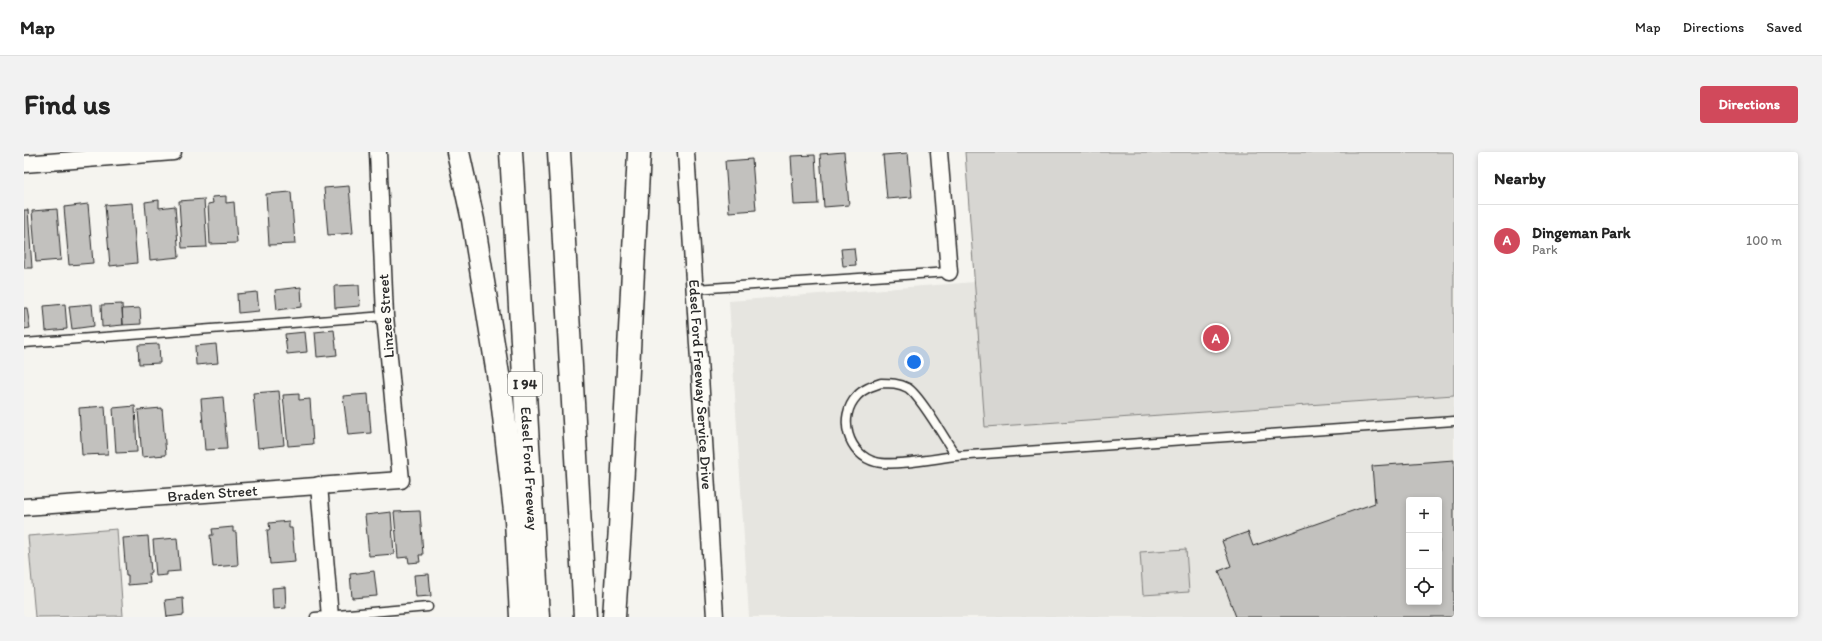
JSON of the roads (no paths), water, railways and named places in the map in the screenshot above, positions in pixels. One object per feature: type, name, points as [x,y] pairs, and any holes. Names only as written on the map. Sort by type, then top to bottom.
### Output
[{"type":"highway","points":[[458,152],[474,220],[502,399],[516,520],[521,617]]},
{"type":"highway","name":"Edsel Ford Freeway","points":[[511,152],[538,617]]},
{"type":"highway","points":[[559,152],[585,617]]},
{"type":"highway","points":[[614,617],[639,152]]},
{"type":"street","points":[[24,164],[173,152]]},
{"type":"street","name":"Linzee Street","points":[[378,152],[385,316],[401,480]]},
{"type":"street","name":"Edsel Ford Freeway Service Drive","points":[[686,152],[715,617]]},
{"type":"street","points":[[939,152],[949,272]]},
{"type":"street","name":"Braden Street","points":[[24,507],[401,480]]},
{"type":"street","points":[[319,485],[325,617]]},
{"type":"lane","points":[[695,289],[949,272]]},
{"type":"lane","points":[[24,343],[385,316]]},
{"type":"lane","points":[[956,456],[918,398],[908,388],[894,384],[881,383],[868,388],[857,396],[849,408],[846,422],[848,435],[854,448],[865,457],[876,462],[888,464],[956,456],[1454,421]]},
{"type":"lane","points":[[325,617],[428,607]]},
{"type":"place","name":"Dingeman Park","points":[[1216,338]]}]
